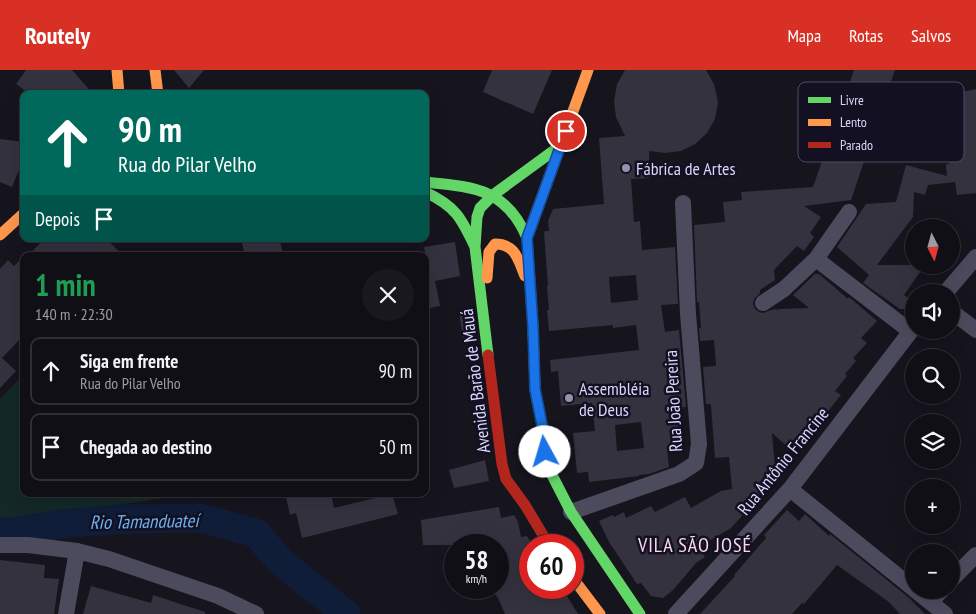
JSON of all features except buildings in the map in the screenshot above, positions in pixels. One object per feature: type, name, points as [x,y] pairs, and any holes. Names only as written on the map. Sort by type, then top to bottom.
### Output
[{"type":"main road","points":[[117,70],[119,90]]},
{"type":"main road","points":[[155,70],[158,90]]},
{"type":"main road","points":[[527,238],[588,70]]},
{"type":"main road","points":[[476,247],[476,217],[480,208],[492,195],[560,146]]},
{"type":"main road","points":[[429,182],[473,187],[492,195],[503,202],[517,218],[527,238],[535,389],[545,452],[552,474],[571,512],[640,614]]},
{"type":"main road","name":"Avenida Barão de Mauá","points":[[429,194],[438,197],[453,208],[463,220],[476,247],[502,464],[506,478],[543,534]]},
{"type":"main road","points":[[0,235],[20,217]]},
{"type":"main road","points":[[481,288],[487,280],[488,252],[495,244],[501,243],[509,245],[513,249],[531,289]]},
{"type":"main road","points":[[584,593],[600,614]]},
{"type":"street","name":"Rua João Pereira","points":[[571,512],[680,474],[696,463],[699,444],[688,314],[683,203]]},
{"type":"street","points":[[763,303],[784,288],[816,258],[849,212]]},
{"type":"street","points":[[953,284],[976,257]]},
{"type":"street","points":[[816,258],[905,324]]},
{"type":"street","points":[[960,318],[976,330]]},
{"type":"street","name":"Rua Antônio Francine","points":[[676,614],[790,489],[905,338]]},
{"type":"street","points":[[790,489],[905,583]]},
{"type":"street","points":[[0,544],[28,545],[77,551],[109,559],[218,596],[256,614]]},
{"type":"street","points":[[66,614],[77,551]]},
{"type":"street","points":[[960,571],[976,555]]},
{"type":"street","points":[[926,599],[945,614]]},
{"type":"street","points":[[930,602],[933,599]]},
{"type":"green space","points":[[20,378],[20,497],[171,497],[0,522],[0,399]]},
{"type":"waterway","name":"Rio Tamanduateí","points":[[0,531],[8,532],[70,523],[127,519],[200,518],[256,533],[280,561],[346,614]]},
{"type":"traffic: fast","points":[[488,355],[475,247],[477,217],[480,208],[493,195],[560,146]]},
{"type":"traffic: fast","points":[[429,182],[458,186],[486,193],[509,209],[519,221],[527,238]]},
{"type":"traffic: fast","points":[[429,194],[444,202],[456,214],[466,228],[475,247]]},
{"type":"traffic: fast","points":[[535,390],[545,452],[552,475],[571,512],[640,614]]},
{"type":"traffic: slow","points":[[117,70],[119,90]]},
{"type":"traffic: slow","points":[[155,70],[158,90]]},
{"type":"traffic: slow","points":[[535,390],[527,238],[588,70]]},
{"type":"traffic: slow","points":[[0,235],[20,217]]},
{"type":"traffic: slow","points":[[487,278],[489,252],[495,244],[512,250],[525,276]]},
{"type":"traffic: slow","points":[[584,593],[600,614]]},
{"type":"traffic: jam","points":[[488,355],[502,464],[506,479],[542,534]]},
{"type":"place","name":"Fábrica de Artes","points":[[626,168]]},
{"type":"place","name":"Assembléia de Deus","points":[[569,398]]},
{"type":"district","name":"VILA SÃO JOSÉ","points":[[695,545]]},
{"type":"route","points":[[545,452],[535,389],[527,238],[566,131]]}]
